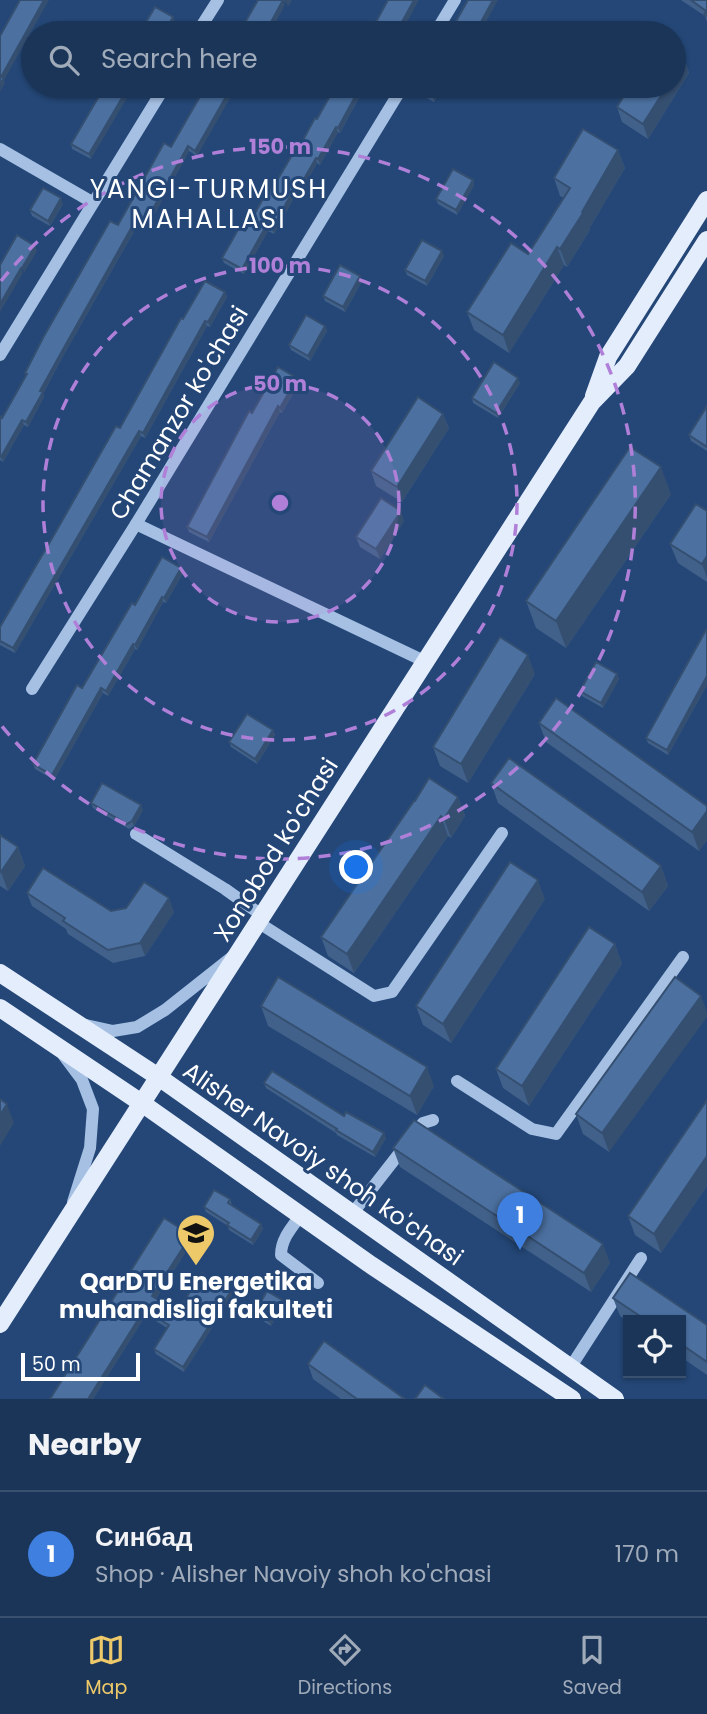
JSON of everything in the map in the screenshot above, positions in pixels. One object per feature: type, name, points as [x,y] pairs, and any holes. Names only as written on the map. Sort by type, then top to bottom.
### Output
[{"type":"main road","name":"Xonobod ko'chasi","points":[[592,402],[608,357],[707,200]]},
{"type":"main road","name":"Xonobod ko'chasi","points":[[0,1324],[592,402],[627,366],[707,240]]},
{"type":"main road","name":"Alisher Navoiy shoh ko'chasi","points":[[0,973],[160,1078],[615,1399]]},
{"type":"main road","points":[[0,1008],[143,1104],[371,1265],[572,1399]]},
{"type":"street","points":[[205,21],[218,0]]},
{"type":"street","points":[[442,21],[455,0]]},
{"type":"street","points":[[0,355],[157,98]]},
{"type":"street","name":"Chamanzor ko'chasi","points":[[32,689],[396,98]]},
{"type":"street","points":[[0,149],[92,202]]},
{"type":"street","points":[[136,523],[424,662]]},
{"type":"street","points":[[136,834],[225,889],[261,919],[374,996],[391,992],[502,833]]},
{"type":"street","points":[[73,1021],[113,1031],[137,1027],[165,1010],[241,951]]},
{"type":"street","points":[[457,1081],[532,1129],[556,1134],[683,957]]},
{"type":"street","points":[[55,1045],[82,1080],[93,1109],[90,1148],[69,1218]]},
{"type":"street","points":[[352,1214],[423,1123],[433,1120]]},
{"type":"street","points":[[301,1216],[287,1235],[281,1247],[281,1255],[318,1283]]},
{"type":"street","points":[[570,1368],[641,1258]]},
{"type":"street","points":[[524,1365],[537,1345]]},
{"type":"building","points":[[20,0],[44,0],[32,21],[21,21],[21,41],[1,77],[4,78],[0,84],[0,36]]},
{"type":"building","points":[[258,0],[283,0],[272,21],[246,21]]},
{"type":"building","points":[[388,0],[414,0],[403,21],[377,21]]},
{"type":"building","points":[[468,0],[493,0],[482,21],[456,21]]},
{"type":"building","points":[[691,0],[707,0],[707,16],[704,15],[706,11]]},
{"type":"building","points":[[155,7],[173,17],[171,21],[147,21]]},
{"type":"building","points":[[98,98],[122,98],[89,154],[71,144]]},
{"type":"building","points":[[199,98],[225,98],[195,151],[188,146],[146,221],[138,216],[40,391],[43,392],[26,422],[22,420],[1,457],[0,416],[2,418],[27,374],[25,373],[44,336],[110,221],[118,225],[164,143],[171,147]]},
{"type":"building","points":[[329,98],[354,98],[297,191],[294,189],[272,229],[266,226],[242,269],[222,258],[239,228],[245,231],[269,188],[272,189],[315,118],[317,119]]},
{"type":"building","points":[[623,98],[659,98],[643,124],[617,107]]},
{"type":"building","points":[[583,129],[618,150],[583,213],[560,249],[557,247],[503,335],[467,312],[511,243],[528,254],[570,188],[554,178]]},
{"type":"building","points":[[453,169],[473,180],[456,210],[436,199]]},
{"type":"building","points":[[43,188],[61,198],[48,221],[30,210]]},
{"type":"building","points":[[17,235],[35,246],[0,304],[0,265]]},
{"type":"building","points":[[422,240],[442,251],[425,281],[405,270]]},
{"type":"building","points":[[340,265],[360,276],[343,307],[323,296]]},
{"type":"building","points":[[205,281],[225,292],[208,322],[205,321],[143,433],[139,431],[13,648],[0,641],[0,627],[116,426],[120,428],[181,318],[183,319]]},
{"type":"building","points":[[306,315],[325,326],[308,356],[289,345]]},
{"type":"building","points":[[494,362],[518,378],[496,413],[472,398]]},
{"type":"building","points":[[278,367],[297,378],[280,408],[278,406],[207,537],[187,527],[249,411],[252,413]]},
{"type":"building","points":[[418,397],[443,414],[397,487],[371,471]]},
{"type":"building","points":[[707,406],[707,447],[689,435]]},
{"type":"building","points":[[630,447],[661,467],[556,621],[526,601]]},
{"type":"building","points":[[381,498],[401,511],[376,549],[356,537]]},
{"type":"building","points":[[696,504],[707,511],[707,556],[702,564],[670,544]]},
{"type":"building","points":[[162,557],[181,568],[106,691],[101,688],[52,775],[33,764],[77,685],[82,688]]},
{"type":"building","points":[[706,630],[707,676],[667,750],[646,738]]},
{"type":"building","points":[[500,637],[528,655],[461,764],[433,747]]},
{"type":"building","points":[[596,662],[617,674],[601,703],[580,691]]},
{"type":"building","points":[[556,698],[707,806],[707,811],[692,832],[539,723]]},
{"type":"building","points":[[247,714],[273,730],[255,759],[229,742]]},
{"type":"building","points":[[509,758],[661,866],[642,892],[491,783]]},
{"type":"building","points":[[429,778],[458,797],[444,819],[441,816],[347,954],[321,937]]},
{"type":"building","points":[[102,783],[141,805],[132,821],[127,824],[91,803]]},
{"type":"building","points":[[0,835],[18,847],[1,872],[0,871]]},
{"type":"building","points":[[510,862],[538,880],[443,1024],[416,1006]]},
{"type":"building","points":[[43,868],[111,911],[126,908],[144,882],[169,898],[140,943],[108,950],[63,921],[65,918],[27,893]]},
{"type":"building","points":[[589,927],[615,944],[522,1086],[496,1069]]},
{"type":"building","points":[[278,977],[427,1067],[410,1096],[261,1006]]},
{"type":"building","points":[[675,977],[701,996],[602,1133],[576,1114]]},
{"type":"building","points":[[272,1071],[344,1116],[346,1112],[384,1133],[373,1152],[264,1083]]},
{"type":"building","points":[[0,1099],[7,1104],[0,1115]]},
{"type":"building","points":[[707,1100],[707,1156],[654,1234],[628,1216]]},
{"type":"building","points":[[414,1120],[603,1244],[584,1273],[393,1148]]},
{"type":"building","points":[[214,1190],[230,1199],[228,1203],[261,1224],[251,1240],[204,1207]]},
{"type":"building","points":[[164,1218],[191,1235],[152,1296],[177,1312],[202,1273],[231,1291],[183,1367],[154,1349],[169,1325],[144,1310],[88,1399],[50,1399]]},
{"type":"building","points":[[630,1273],[707,1325],[707,1362],[686,1347],[686,1315],[638,1315],[613,1298]]},
{"type":"building","points":[[267,1291],[282,1300],[269,1321],[255,1312]]},
{"type":"building","points":[[324,1341],[405,1399],[357,1399],[308,1364]]},
{"type":"building","points":[[425,1385],[444,1399],[415,1399]]},
{"type":"place","name":"Синбад","points":[[520,1250]]},
{"type":"place","name":"QarDTU Energetika muhandisligi fakulteti","points":[[196,1267]]},
{"type":"district","name":"YANGI-TURMUSH MAHALLASI","points":[[209,204]]}]
